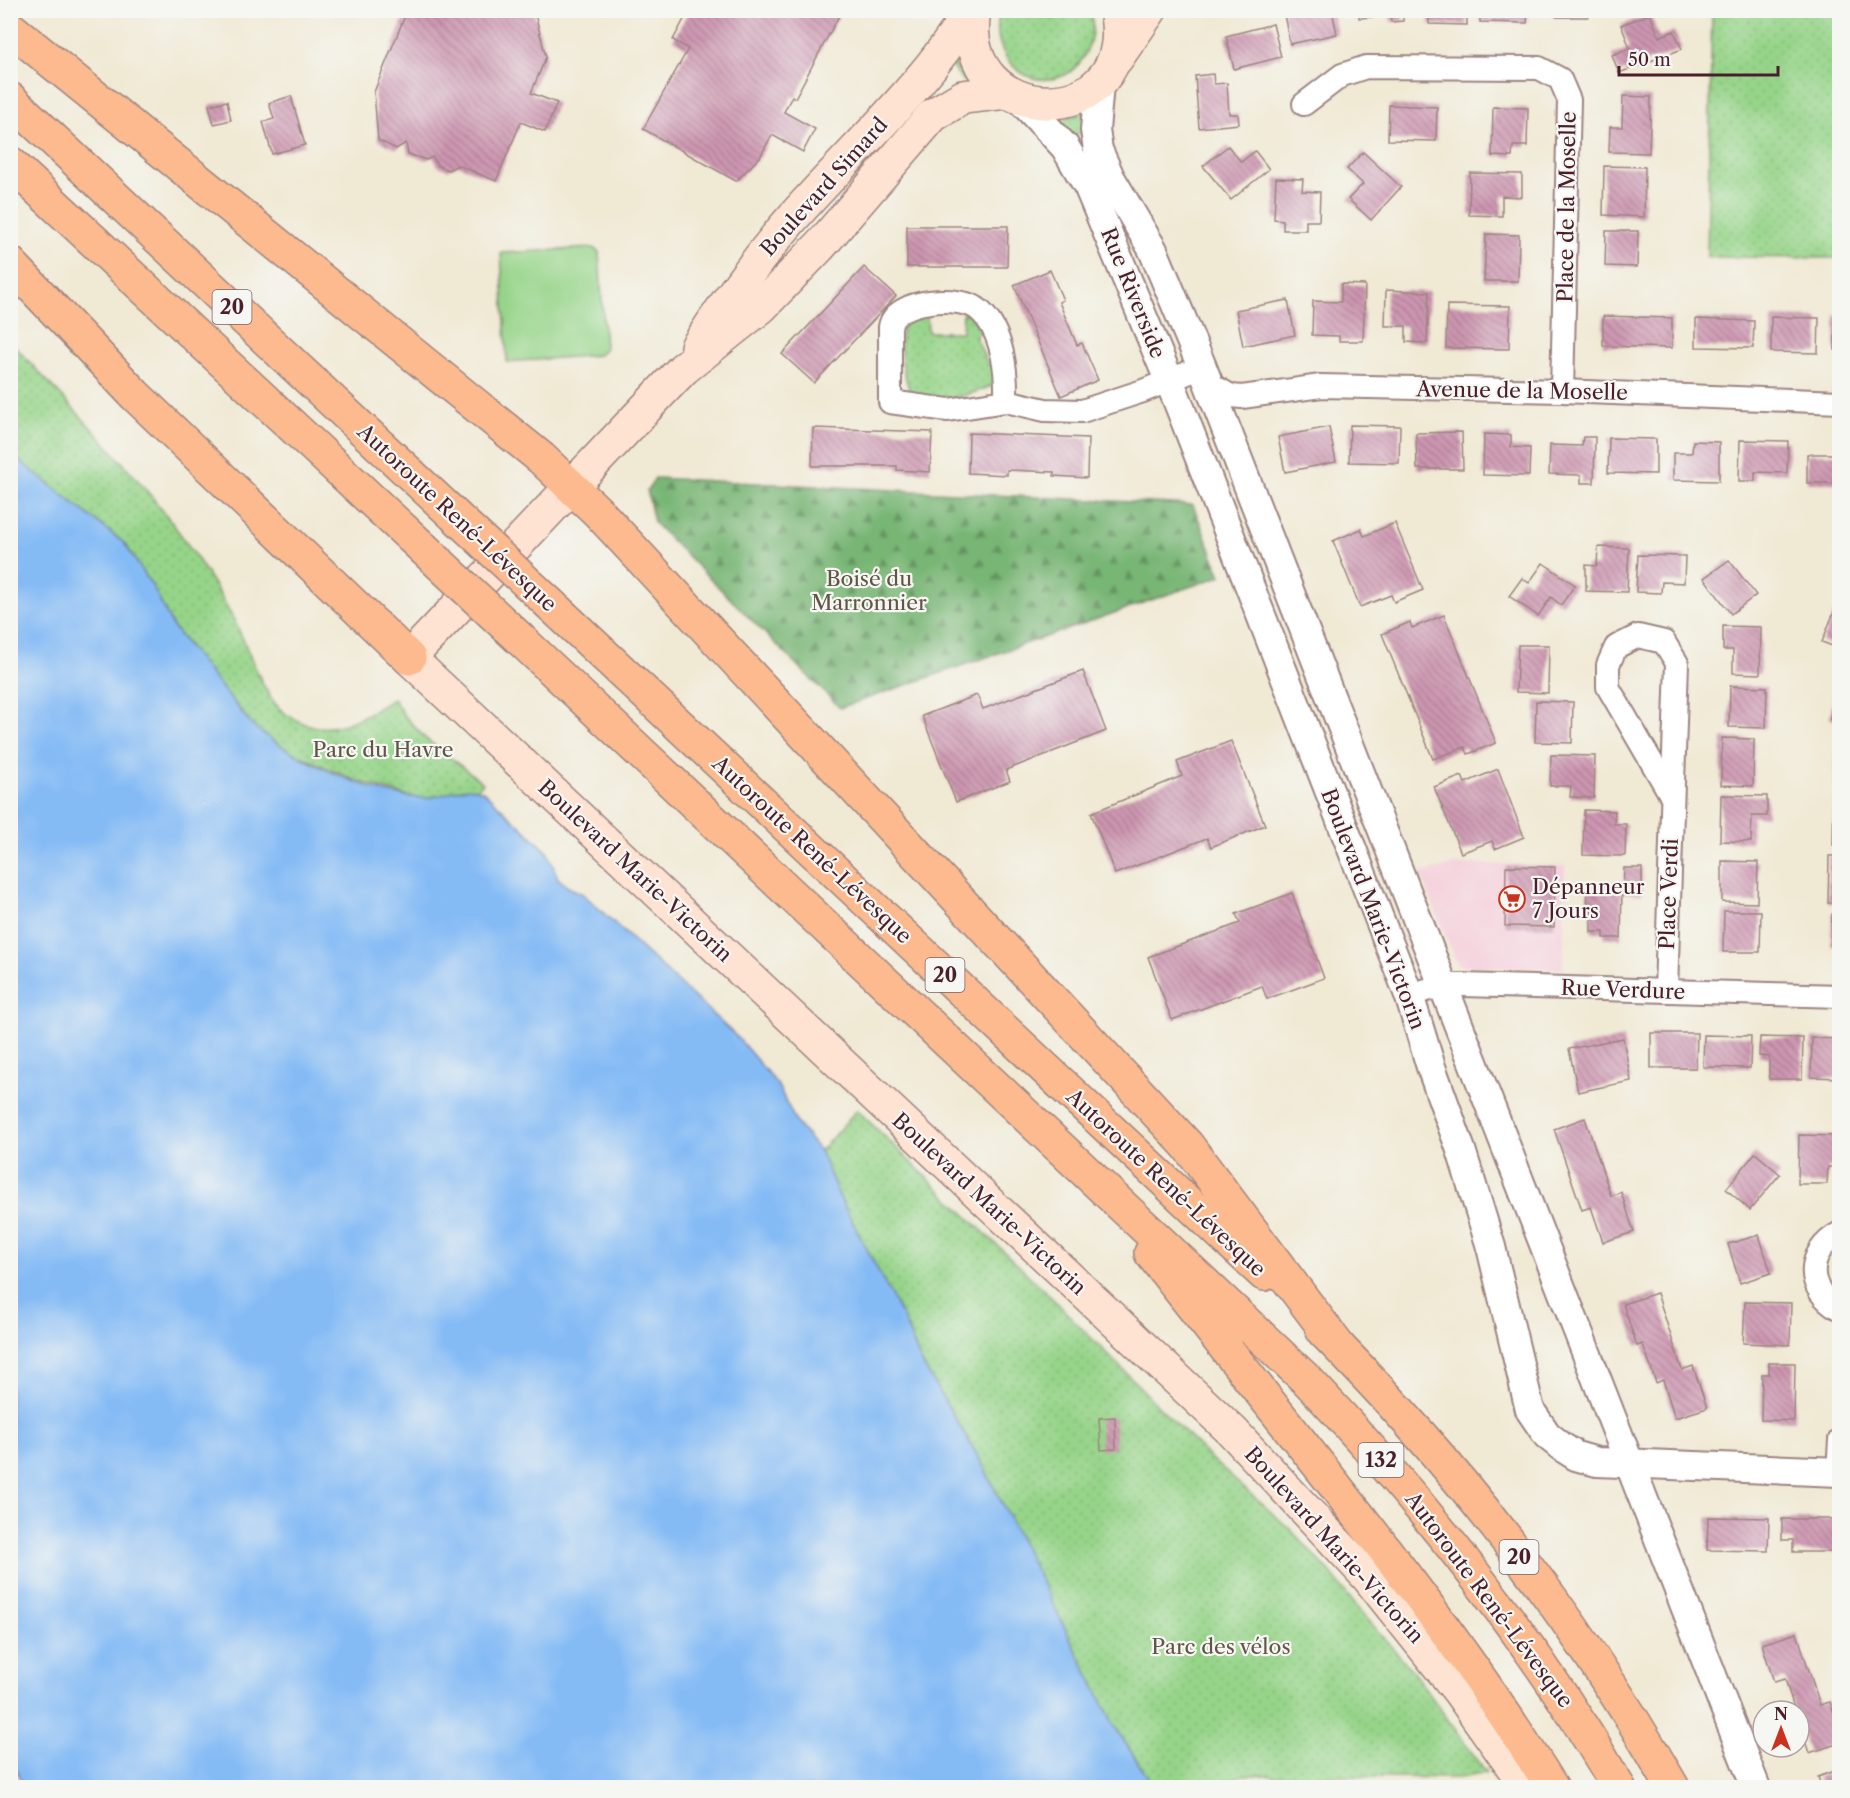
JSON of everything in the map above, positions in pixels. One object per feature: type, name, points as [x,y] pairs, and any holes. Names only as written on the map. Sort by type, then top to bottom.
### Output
[{"type":"highway","points":[[10,28],[541,458],[571,486],[1187,1145],[1338,1346]]},
{"type":"highway","name":"Autoroute René-Lévesque","points":[[10,99],[1224,1235],[1338,1346],[1470,1494],[1534,1576],[1623,1706],[1673,1788]]},
{"type":"highway","name":"Autoroute René-Lévesque","points":[[10,163],[1272,1345],[1410,1494],[1518,1633],[1568,1704],[1619,1788]]},
{"type":"highway","points":[[10,262],[150,410],[409,658]]},
{"type":"highway","points":[[1092,1175],[1256,1389],[1386,1549],[1494,1699],[1552,1788]]},
{"type":"main road","points":[[973,10],[973,34],[977,53],[988,77],[1013,94]]},
{"type":"main road","name":"Boulevard Simard","points":[[683,369],[736,285],[790,221],[921,81],[973,10]]},
{"type":"main road","points":[[1105,74],[1118,39],[1116,10]]},
{"type":"main road","points":[[1105,74],[1150,10]]},
{"type":"main road","name":"Boulevard Simard","points":[[409,658],[683,369],[768,299],[850,214],[933,115],[963,97],[1013,94],[1036,102],[1062,103],[1086,94],[1105,74]]},
{"type":"main road","name":"Boulevard Marie-Victorin","points":[[409,658],[1232,1431],[1368,1577],[1459,1691],[1528,1788]]},
{"type":"street","name":"Place de la Moselle","points":[[1304,104],[1342,75],[1366,67],[1539,68],[1560,79],[1569,100],[1562,391]]},
{"type":"street","name":"Rue Riverside","points":[[1105,74],[1095,130],[1098,150],[1110,177],[1154,250],[1258,508]]},
{"type":"street","name":"Rue Riverside","points":[[1013,94],[1054,134],[1081,172],[1218,507]]},
{"type":"street","points":[[1006,401],[1007,378],[1003,355],[980,310],[965,303],[923,303],[906,306],[893,316],[890,327],[890,402],[948,410],[1006,401],[1045,410],[1082,411],[1168,381],[1205,375]]},
{"type":"street","name":"Avenue de la Moselle","points":[[1205,375],[1236,397],[1257,397],[1321,386],[1562,391],[1839,402]]},
{"type":"street","name":"Boulevard Marie-Victorin","points":[[1218,507],[1409,995],[1481,1214],[1530,1410],[1547,1435],[1576,1456],[1597,1462],[1630,1463]]},
{"type":"street","name":"Boulevard Marie-Victorin","points":[[1258,508],[1756,1788]]},
{"type":"street","name":"Place Verdi","points":[[1666,991],[1677,663],[1664,642],[1638,636],[1616,647],[1608,665],[1608,687],[1672,797]]},
{"type":"street","name":"Rue Verdure","points":[[1409,995],[1444,985],[1839,996]]},
{"type":"street","points":[[1839,1233],[1822,1246],[1814,1266],[1814,1280],[1819,1293],[1839,1309]]},
{"type":"street","points":[[1630,1463],[1839,1472],[1839,1440]]},
{"type":"shaded area","points":[[1452,865],[1565,866],[1563,969],[1461,966],[1457,963],[1420,873]]},
{"type":"green space","points":[[1001,10],[1091,11],[1092,32],[1085,54],[1072,70],[1062,76],[1038,79],[1026,75],[1015,68],[1001,48],[998,23]]},
{"type":"green space","points":[[1712,11],[1839,11],[1839,258],[1707,257]]},
{"type":"green space","points":[[962,54],[977,78],[963,81],[952,67]]},
{"type":"green space","points":[[1086,112],[1087,131],[1070,137],[1059,120]]},
{"type":"green space","points":[[593,248],[599,252],[605,348],[599,355],[507,362],[501,253]]},
{"type":"green space","points":[[963,312],[971,316],[982,331],[975,335],[988,365],[994,363],[996,379],[993,385],[952,398],[942,399],[911,394],[901,353],[902,332],[910,314],[927,313],[928,332],[962,332]]},
{"type":"green space","name":"Parc du Havre","points":[[10,341],[132,473],[186,542],[234,620],[263,684],[278,707],[301,723],[316,727],[329,727],[354,720],[394,699],[403,714],[425,738],[483,783],[477,789],[427,798],[410,797],[354,780],[289,751],[251,724],[173,627],[152,587],[124,543],[11,454]]},
{"type":"green space","name":"Boisé du Marronnier","points":[[655,478],[1193,505],[1221,576],[840,708],[654,523],[647,490]]},
{"type":"green space","name":"Parc des vélos","points":[[857,1110],[1050,1296],[1211,1459],[1290,1529],[1330,1572],[1356,1606],[1411,1669],[1487,1773],[1460,1778],[1251,1775],[1239,1776],[1222,1787],[1154,1787],[1115,1727],[979,1458],[920,1360],[904,1320],[841,1200],[820,1151]]},
{"type":"water","points":[[11,454],[124,543],[153,587],[173,627],[251,724],[286,749],[309,761],[333,773],[382,791],[424,798],[468,788],[483,791],[547,851],[558,878],[568,887],[583,894],[738,1038],[777,1084],[797,1124],[820,1151],[841,1200],[904,1320],[920,1360],[979,1458],[1115,1727],[1154,1787],[23,1787],[10,1755]]},
{"type":"building","points":[[400,10],[534,10],[546,57],[531,93],[557,103],[545,132],[521,122],[496,181],[458,165],[448,170],[438,166],[433,157],[426,160],[408,154],[406,143],[396,149],[378,140],[374,92],[406,13]]},
{"type":"building","points":[[689,10],[842,10],[795,98],[792,96],[784,112],[815,129],[803,152],[772,135],[760,157],[736,181],[643,129],[688,49],[673,40]]},
{"type":"building","points":[[1283,10],[1332,10],[1337,34],[1290,44]]},
{"type":"building","points":[[1359,10],[1403,10],[1403,21],[1391,22],[1390,16],[1359,18]]},
{"type":"building","points":[[1429,10],[1467,10],[1467,25],[1429,24]]},
{"type":"building","points":[[1480,10],[1528,10],[1527,23],[1480,22]]},
{"type":"building","points":[[1556,10],[1588,10],[1588,17],[1556,17]]},
{"type":"building","points":[[1650,14],[1659,37],[1674,31],[1682,49],[1619,73],[1612,55],[1630,48],[1621,25]]},
{"type":"building","points":[[1273,24],[1281,57],[1234,69],[1226,36]]},
{"type":"building","points":[[1213,74],[1214,84],[1227,83],[1229,114],[1238,114],[1239,124],[1199,128],[1195,76]]},
{"type":"building","points":[[291,96],[305,145],[272,154],[263,122],[274,119],[269,103]]},
{"type":"building","points":[[1623,96],[1651,97],[1649,153],[1609,152],[1610,127],[1622,127]]},
{"type":"building","points":[[227,101],[231,120],[214,124],[209,105]]},
{"type":"building","points":[[1389,105],[1437,107],[1436,141],[1388,140]]},
{"type":"building","points":[[1493,107],[1528,108],[1527,146],[1513,146],[1512,157],[1492,156]]},
{"type":"building","points":[[1228,146],[1241,162],[1255,151],[1269,169],[1231,200],[1203,166]]},
{"type":"building","points":[[1363,152],[1401,187],[1371,220],[1348,199],[1363,184],[1347,169]]},
{"type":"building","points":[[1604,166],[1645,167],[1644,217],[1603,215]]},
{"type":"building","points":[[1470,173],[1522,174],[1522,197],[1502,196],[1502,216],[1469,215]]},
{"type":"building","points":[[1276,178],[1303,179],[1302,191],[1320,192],[1319,221],[1306,221],[1306,230],[1283,230],[1283,220],[1274,219]]},
{"type":"building","points":[[907,226],[1008,226],[1007,267],[907,267]]},
{"type":"building","points":[[1606,231],[1638,231],[1637,267],[1605,266]]},
{"type":"building","points":[[1486,234],[1519,235],[1518,281],[1484,281]]},
{"type":"building","points":[[864,267],[896,296],[814,383],[782,354]]},
{"type":"building","points":[[1050,270],[1063,300],[1059,302],[1077,345],[1082,343],[1098,380],[1061,396],[1014,285]]},
{"type":"building","points":[[1341,284],[1365,285],[1363,341],[1339,341],[1339,336],[1312,335],[1313,301],[1341,302]]},
{"type":"building","points":[[1386,290],[1429,292],[1427,343],[1406,342],[1406,326],[1385,326]]},
{"type":"building","points":[[1288,300],[1295,335],[1243,346],[1236,310]]},
{"type":"building","points":[[1447,305],[1510,306],[1509,349],[1446,348]]},
{"type":"building","points":[[1835,315],[1840,315],[1840,350],[1835,350]]},
{"type":"building","points":[[1603,316],[1672,318],[1672,348],[1603,346]]},
{"type":"building","points":[[1771,317],[1819,318],[1818,353],[1771,352]]},
{"type":"building","points":[[1696,319],[1754,321],[1753,348],[1696,347]]},
{"type":"building","points":[[1350,425],[1400,426],[1399,463],[1349,462]]},
{"type":"building","points":[[1329,427],[1336,462],[1285,472],[1278,437]]},
{"type":"building","points":[[813,428],[932,432],[930,472],[897,470],[897,466],[812,466]]},
{"type":"building","points":[[1462,432],[1463,469],[1417,469],[1416,433]]},
{"type":"building","points":[[969,433],[1088,438],[1087,478],[1054,476],[1054,472],[1007,470],[1007,475],[968,473]]},
{"type":"building","points":[[1484,434],[1511,435],[1511,447],[1530,448],[1529,476],[1483,475]]},
{"type":"building","points":[[1583,437],[1595,437],[1594,483],[1581,483],[1581,475],[1549,474],[1550,445],[1582,446]]},
{"type":"building","points":[[1609,438],[1656,439],[1656,474],[1608,473]]},
{"type":"building","points":[[1740,440],[1788,441],[1787,473],[1755,472],[1755,481],[1739,481]]},
{"type":"building","points":[[1693,441],[1719,442],[1719,481],[1673,480],[1673,453],[1692,453]]},
{"type":"building","points":[[1807,454],[1840,454],[1840,491],[1836,491],[1836,483],[1807,483]]},
{"type":"building","points":[[1395,523],[1423,590],[1394,602],[1391,595],[1360,607],[1333,541],[1361,529],[1364,536]]},
{"type":"building","points":[[1598,547],[1629,548],[1627,592],[1586,591],[1586,565],[1597,566]]},
{"type":"building","points":[[1638,555],[1685,556],[1684,583],[1662,582],[1661,593],[1636,592]]},
{"type":"building","points":[[1729,560],[1756,595],[1731,614],[1704,578]]},
{"type":"building","points":[[1543,563],[1575,585],[1561,605],[1551,597],[1538,616],[1509,596],[1522,578],[1529,583]]},
{"type":"building","points":[[1840,597],[1840,649],[1822,642]]},
{"type":"building","points":[[1444,615],[1496,743],[1468,754],[1465,747],[1433,759],[1382,634],[1410,622],[1412,628]]},
{"type":"building","points":[[1723,626],[1761,627],[1760,674],[1733,673],[1733,650],[1723,650]]},
{"type":"building","points":[[1518,645],[1549,645],[1548,693],[1516,692]]},
{"type":"building","points":[[1083,671],[1106,731],[1006,770],[1010,781],[956,802],[922,716],[977,695],[983,709]]},
{"type":"building","points":[[1837,672],[1840,673],[1840,721],[1830,719]]},
{"type":"building","points":[[1730,686],[1767,687],[1766,728],[1729,727]]},
{"type":"building","points":[[1536,701],[1573,702],[1572,743],[1535,742]]},
{"type":"building","points":[[1722,738],[1754,739],[1753,786],[1721,785]]},
{"type":"building","points":[[1231,741],[1265,825],[1211,847],[1207,838],[1115,874],[1091,813],[1182,776],[1177,762]]},
{"type":"building","points":[[1836,742],[1840,742],[1840,789],[1835,789]]},
{"type":"building","points":[[1551,755],[1595,756],[1594,798],[1570,797],[1571,786],[1550,786]]},
{"type":"building","points":[[1498,769],[1524,837],[1495,849],[1492,841],[1461,853],[1434,787],[1462,776],[1465,783]]},
{"type":"building","points":[[1721,795],[1767,796],[1767,816],[1752,816],[1751,842],[1720,841]]},
{"type":"building","points":[[1834,798],[1840,798],[1840,845],[1833,845]]},
{"type":"building","points":[[1584,810],[1615,811],[1614,824],[1626,824],[1625,856],[1583,855]]},
{"type":"building","points":[[1829,856],[1840,856],[1840,903],[1828,903]]},
{"type":"building","points":[[1722,861],[1758,862],[1757,903],[1722,902]]},
{"type":"building","points":[[1506,866],[1555,867],[1554,927],[1505,926]]},
{"type":"building","points":[[1624,868],[1642,868],[1642,894],[1623,893]]},
{"type":"building","points":[[1588,886],[1622,886],[1621,938],[1604,938],[1604,932],[1591,932],[1591,910],[1587,910]]},
{"type":"building","points":[[1292,893],[1324,978],[1267,999],[1262,986],[1172,1020],[1148,957],[1240,923],[1236,914]]},
{"type":"building","points":[[1724,911],[1761,911],[1760,952],[1723,952]]},
{"type":"building","points":[[1832,914],[1840,914],[1840,945],[1831,945]]},
{"type":"building","points":[[1651,1033],[1697,1033],[1696,1068],[1651,1068]]},
{"type":"building","points":[[1704,1035],[1751,1036],[1750,1068],[1703,1067]]},
{"type":"building","points":[[1760,1037],[1803,1038],[1802,1079],[1769,1079],[1769,1057],[1759,1056]]},
{"type":"building","points":[[1623,1038],[1631,1081],[1578,1092],[1569,1049]]},
{"type":"building","points":[[1812,1038],[1840,1039],[1840,1078],[1811,1077]]},
{"type":"building","points":[[1585,1118],[1611,1196],[1621,1192],[1634,1232],[1603,1242],[1591,1207],[1582,1210],[1554,1129]]},
{"type":"building","points":[[1799,1135],[1840,1136],[1839,1167],[1828,1167],[1827,1184],[1798,1184]]},
{"type":"building","points":[[1755,1153],[1780,1174],[1750,1210],[1726,1189]]},
{"type":"building","points":[[1759,1235],[1771,1273],[1740,1283],[1728,1244]]},
{"type":"building","points":[[1657,1293],[1682,1370],[1693,1366],[1707,1408],[1675,1418],[1663,1380],[1656,1383],[1643,1344],[1637,1346],[1623,1304]]},
{"type":"building","points":[[1745,1302],[1791,1303],[1790,1345],[1743,1343]]},
{"type":"building","points":[[1769,1363],[1795,1363],[1794,1421],[1761,1420],[1762,1374],[1769,1374]]},
{"type":"building","points":[[1115,1417],[1116,1449],[1101,1450],[1099,1418]]},
{"type":"building","points":[[1708,1517],[1769,1518],[1768,1551],[1707,1550]]},
{"type":"building","points":[[1782,1519],[1838,1519],[1838,1552],[1793,1552],[1793,1540],[1782,1540]]},
{"type":"building","points":[[1797,1633],[1820,1705],[1830,1702],[1840,1730],[1840,1743],[1811,1752],[1811,1699],[1791,1699],[1785,1679],[1774,1682],[1762,1644]]},
{"type":"building","points":[[1840,1769],[1840,1788],[1822,1788],[1818,1777]]},
{"type":"place","name":"Dépanneur 7 Jours","points":[[1512,899]]}]
